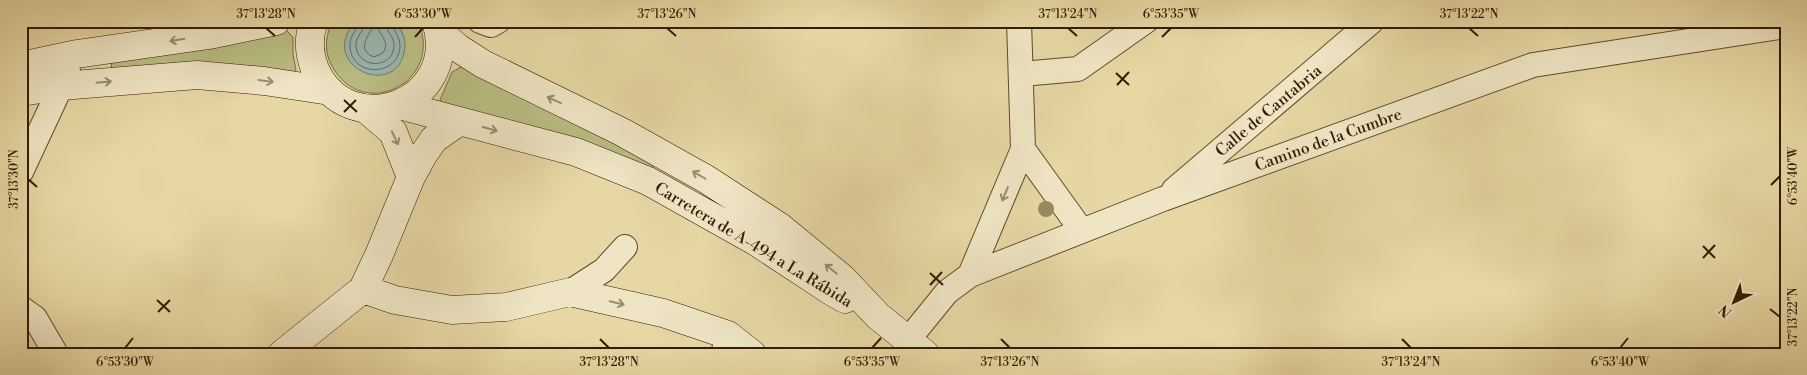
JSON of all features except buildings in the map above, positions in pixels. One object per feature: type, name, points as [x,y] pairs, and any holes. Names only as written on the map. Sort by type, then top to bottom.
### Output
[{"type":"main road","points":[[21,66],[77,54],[209,35],[276,21]]},
{"type":"main road","points":[[314,21],[310,42],[312,60],[319,77],[330,91],[347,103],[366,108],[383,109],[400,105],[415,96],[428,83],[436,67],[440,50],[438,26]]},
{"type":"main road","name":"Carretera de A-494 a La Rábida","points":[[438,26],[458,48],[483,64],[622,132],[706,179],[780,227],[842,278],[878,316],[916,347]]},
{"type":"main road","points":[[21,92],[61,86],[197,75],[264,81],[330,91]]},
{"type":"main road","points":[[417,166],[426,112],[428,83]]},
{"type":"main road","name":"Carretera de A-494 a La Rábida","points":[[400,105],[576,152],[648,181],[755,241],[831,291],[878,316]]},
{"type":"main road","points":[[366,108],[393,132],[417,166]]},
{"type":"main road","points":[[282,354],[363,289],[417,166],[434,139],[460,121]]},
{"type":"main road","points":[[363,289],[395,300],[452,310],[506,307],[570,292],[663,313],[725,345],[752,354]]},
{"type":"street","points":[[480,21],[491,25],[498,21]]},
{"type":"street","points":[[970,275],[1023,149],[1020,21]]},
{"type":"street","points":[[1022,74],[1078,69],[1146,21]]},
{"type":"street","name":"Calle de Cantabria","points":[[1163,199],[1372,21]]},
{"type":"street","name":"Camino de la Cumbre","points":[[916,347],[947,292],[970,275],[1163,199],[1533,65],[1786,26]]},
{"type":"street","points":[[21,172],[77,54]]},
{"type":"street","points":[[1023,149],[1082,231]]},
{"type":"street","points":[[570,292],[604,270],[625,247]]},
{"type":"street","points":[[21,308],[35,318],[56,354]]},
{"type":"green space","points":[[333,21],[418,21],[423,43],[420,62],[411,77],[396,88],[380,93],[362,92],[345,83],[329,61],[326,44],[328,32]]},
{"type":"green space","points":[[286,30],[293,37],[293,54],[296,70],[291,78],[111,71],[112,60]]},
{"type":"green space","points":[[463,66],[652,160],[654,175],[445,108],[440,100],[452,72]]},
{"type":"water","points":[[356,21],[394,21],[400,28],[405,40],[404,53],[397,67],[386,74],[373,75],[361,71],[351,62],[345,51],[346,37]]}]
